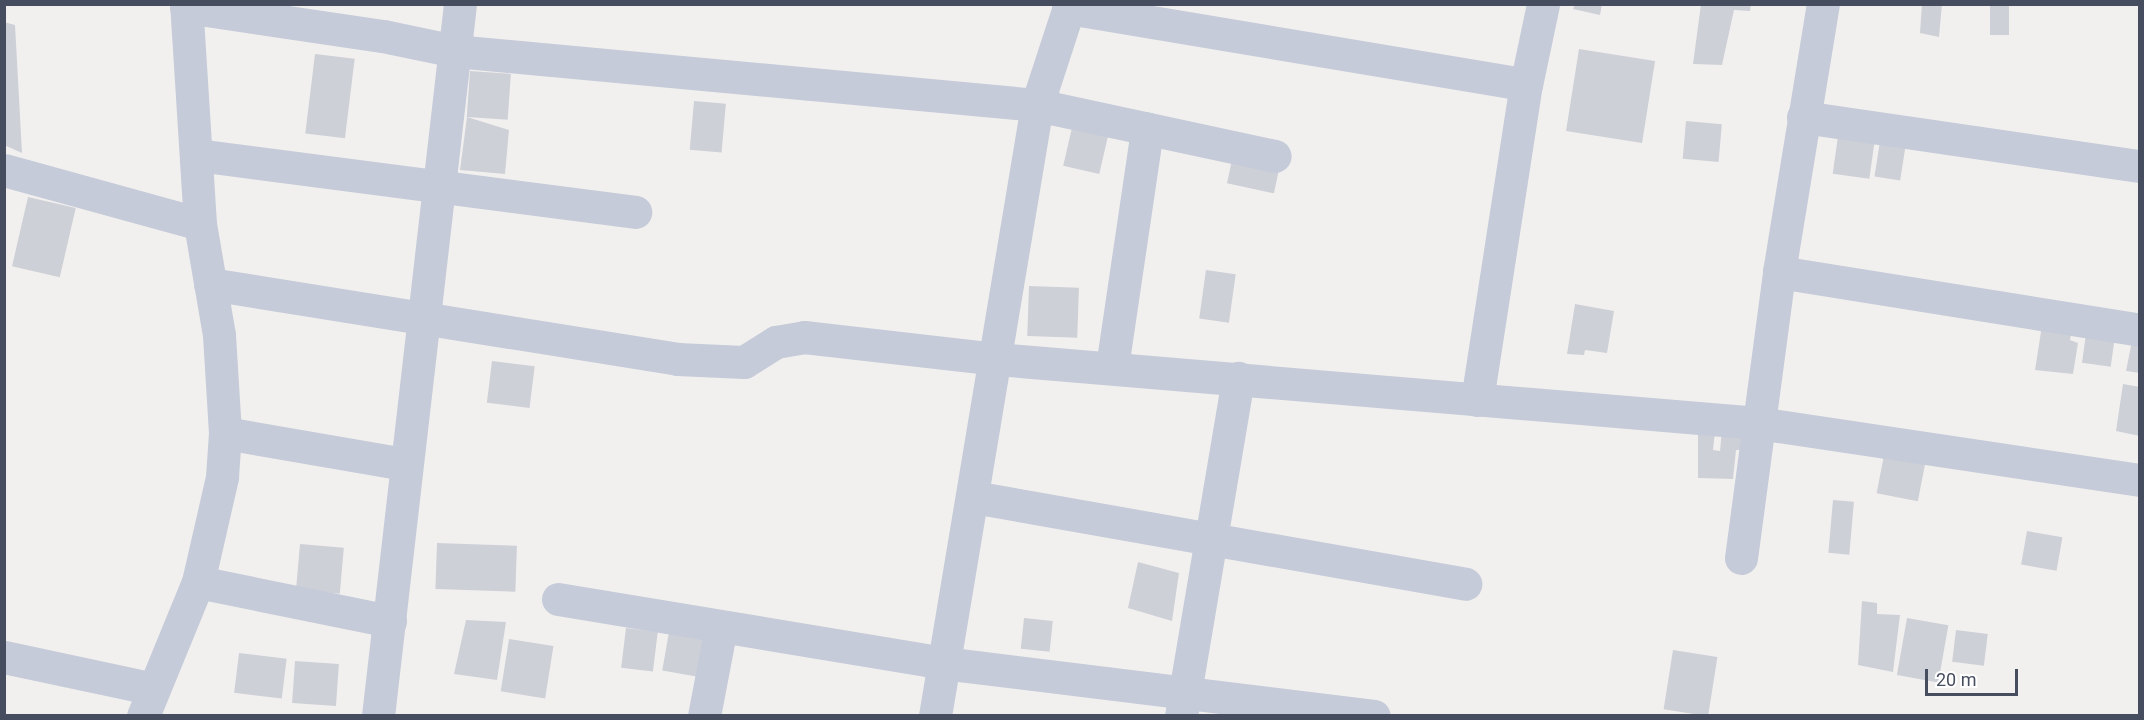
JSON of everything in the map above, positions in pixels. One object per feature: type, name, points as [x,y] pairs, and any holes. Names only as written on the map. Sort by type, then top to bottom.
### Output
[{"type":"street","points":[[378,716],[390,621],[404,464],[425,319],[460,4]]},
{"type":"street","points":[[1476,400],[1526,85],[1543,4]]},
{"type":"street","points":[[1741,558],[1779,272],[1823,4]]},
{"type":"street","points":[[4,657],[148,702],[198,582],[222,477],[225,433],[219,335],[200,224],[186,6],[383,36],[455,51],[1037,105],[1275,156]]},
{"type":"street","points":[[935,716],[1037,105],[1069,6],[1526,85]]},
{"type":"street","points":[[1803,117],[2139,166]]},
{"type":"street","points":[[1112,367],[1147,129]]},
{"type":"street","points":[[196,155],[635,212]]},
{"type":"street","points":[[4,170],[200,224]]},
{"type":"street","points":[[1779,272],[2139,330]]},
{"type":"street","points":[[210,284],[725,364],[744,362],[776,342],[804,337],[996,359],[1758,423],[2139,480]]},
{"type":"street","points":[[1182,705],[1238,378]]},
{"type":"street","points":[[225,433],[404,464]]},
{"type":"street","points":[[973,497],[1466,584]]},
{"type":"street","points":[[198,582],[390,621]]},
{"type":"street","points":[[558,598],[1182,705],[1374,716]]},
{"type":"street","points":[[704,716],[721,627]]},
{"type":"building","points":[[1575,4],[1602,4],[1600,15],[1573,9]]},
{"type":"building","points":[[1701,4],[1751,4],[1750,11],[1734,10],[1722,65],[1693,64]]},
{"type":"building","points":[[1922,4],[1942,4],[1939,37],[1920,33]]},
{"type":"building","points":[[1990,4],[2009,4],[2009,35],[1990,35]]},
{"type":"building","points":[[4,22],[15,25],[22,153],[4,145]]},
{"type":"building","points":[[1579,49],[1655,61],[1642,143],[1566,131]]},
{"type":"building","points":[[315,54],[355,59],[345,138],[305,133]]},
{"type":"building","points":[[470,71],[511,74],[508,120],[467,117]]},
{"type":"building","points":[[694,101],[726,104],[722,153],[690,150]]},
{"type":"building","points":[[467,117],[509,130],[505,174],[460,170]]},
{"type":"building","points":[[1074,119],[1110,127],[1099,174],[1063,166]]},
{"type":"building","points":[[1686,121],[1722,124],[1719,162],[1683,159]]},
{"type":"building","points":[[1881,135],[1907,139],[1900,181],[1874,176]]},
{"type":"building","points":[[1838,136],[1875,141],[1869,179],[1833,174]]},
{"type":"building","points":[[1233,155],[1280,165],[1274,193],[1227,183]]},
{"type":"building","points":[[28,197],[76,208],[60,277],[12,266]]},
{"type":"building","points":[[1206,270],[1236,274],[1229,323],[1199,319]]},
{"type":"building","points":[[1029,286],[1079,288],[1077,338],[1027,336]]},
{"type":"building","points":[[1575,304],[1614,311],[1607,353],[1585,350],[1584,355],[1567,354]]},
{"type":"building","points":[[2043,319],[2073,323],[2070,340],[2078,343],[2073,374],[2035,370]]},
{"type":"building","points":[[2087,327],[2116,331],[2111,367],[2082,363]]},
{"type":"building","points":[[2133,336],[2140,337],[2140,373],[2126,371]]},
{"type":"building","points":[[492,361],[535,366],[530,408],[487,403]]},
{"type":"building","points":[[2123,384],[2140,387],[2140,436],[2116,431]]},
{"type":"building","points":[[1743,426],[1743,450],[1736,450],[1733,479],[1698,478],[1698,432],[1715,432],[1713,450],[1720,451],[1722,429]]},
{"type":"building","points":[[1885,450],[1926,458],[1918,501],[1877,493]]},
{"type":"building","points":[[1833,500],[1854,502],[1849,555],[1828,553]]},
{"type":"building","points":[[2027,531],[2062,537],[2057,571],[2021,564]]},
{"type":"building","points":[[437,543],[517,546],[515,592],[435,589]]},
{"type":"building","points":[[300,544],[344,548],[340,594],[296,590]]},
{"type":"building","points":[[1138,562],[1179,573],[1172,621],[1128,608]]},
{"type":"building","points":[[1862,601],[1877,603],[1877,614],[1900,615],[1893,672],[1858,665]]},
{"type":"building","points":[[1024,618],[1053,621],[1050,652],[1021,649]]},
{"type":"building","points":[[1907,618],[1948,625],[1938,682],[1897,675]]},
{"type":"building","points":[[466,620],[506,622],[497,680],[454,674]]},
{"type":"building","points":[[626,628],[658,632],[653,672],[621,668]]},
{"type":"building","points":[[1956,630],[1988,634],[1984,666],[1952,662]]},
{"type":"building","points":[[669,632],[704,638],[698,677],[662,670]]},
{"type":"building","points":[[509,639],[553,646],[545,698],[501,691]]},
{"type":"building","points":[[1673,650],[1717,657],[1708,716],[1664,709]]},
{"type":"building","points":[[239,653],[287,659],[282,699],[234,693]]},
{"type":"building","points":[[295,661],[339,664],[336,706],[292,703]]}]
